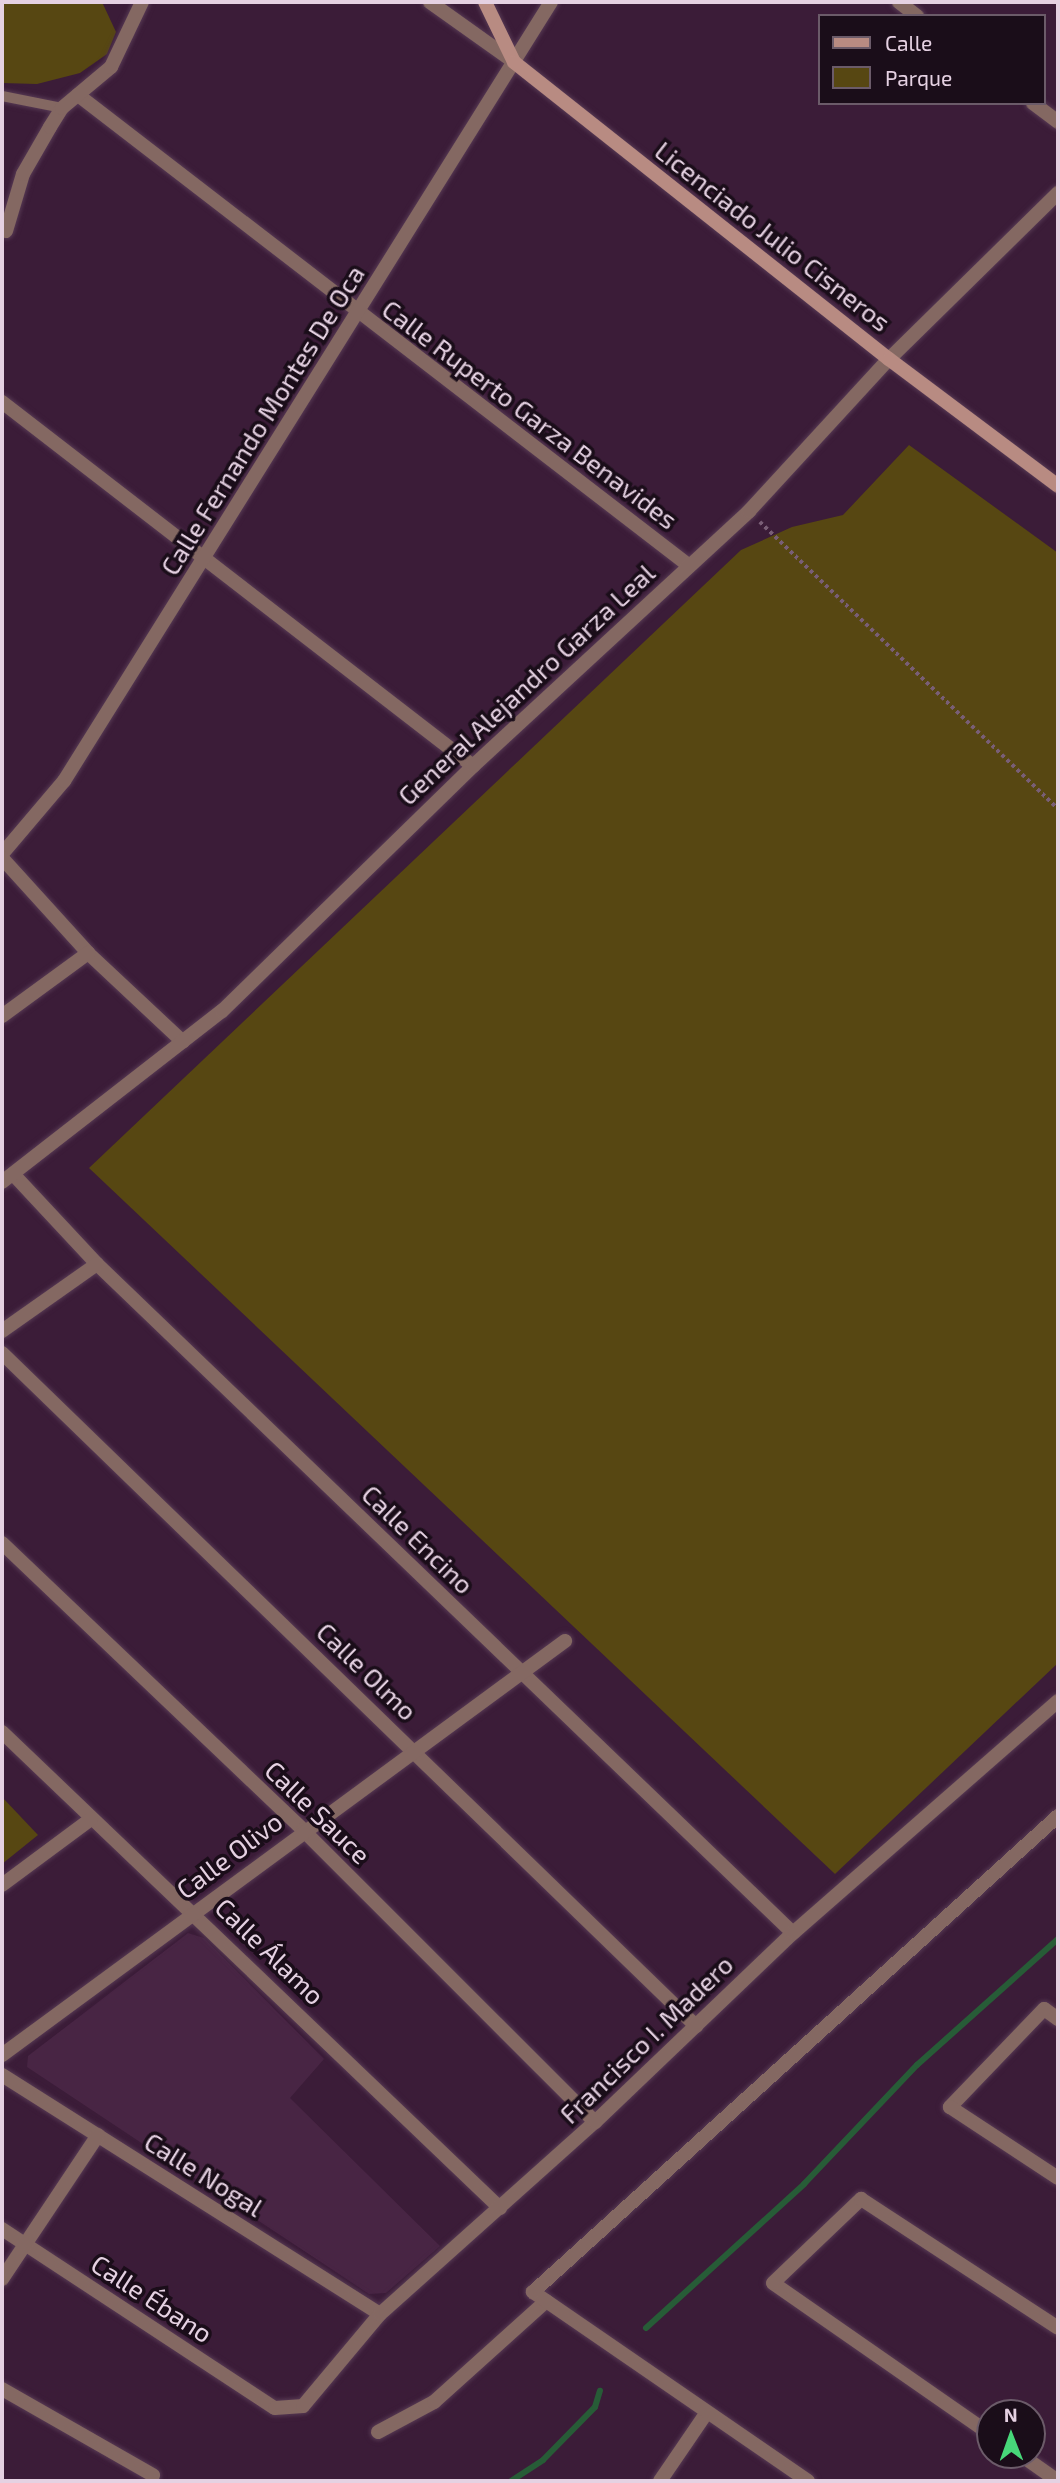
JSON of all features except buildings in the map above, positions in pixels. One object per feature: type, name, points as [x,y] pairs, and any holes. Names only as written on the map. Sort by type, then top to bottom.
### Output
[{"type":"street","points":[[6,230],[23,174],[62,108],[111,67],[142,2]]},
{"type":"street","points":[[430,2],[514,62]]},
{"type":"street","name":"Licenciado Julio Cisneros","points":[[485,2],[514,62],[889,359],[1058,486]]},
{"type":"street","name":"Calle Fernando Montes De Oca","points":[[2,856],[48,806],[358,315],[551,2]]},
{"type":"street","points":[[899,2],[914,14]]},
{"type":"street","name":"Calle Ruperto Garza Benavides","points":[[78,95],[358,315],[688,565]]},
{"type":"street","points":[[1036,105],[1058,122]]},
{"type":"street","name":"General Alejandro Garza Leal","points":[[8,1179],[222,1011],[474,766],[749,511],[889,359],[1058,193]]},
{"type":"street","points":[[2,402],[474,766]]},
{"type":"street","points":[[2,856],[88,953],[183,1042]]},
{"type":"street","points":[[2,1016],[88,953]]},
{"type":"street","name":"Calle Encino","points":[[8,1179],[793,1933]]},
{"type":"street","points":[[2,1331],[97,1264]]},
{"type":"street","name":"Calle Olmo","points":[[2,1353],[696,2026]]},
{"type":"street","name":"Calle Sauce","points":[[2,1543],[303,1830],[595,2122]]},
{"type":"street","name":"Calle Olivo","points":[[2,2055],[303,1830],[565,1641]]},
{"type":"street","name":"Francisco I. Madero","points":[[275,2408],[294,2410],[309,2402],[380,2314],[595,2122],[793,1933],[1058,1701]]},
{"type":"street","name":"Calle Álamo","points":[[2,1732],[91,1819],[194,1911],[500,2208]]},
{"type":"street","points":[[808,2481],[533,2292],[1058,1816]]},
{"type":"street","points":[[2,1885],[91,1819]]},
{"type":"street","points":[[1058,2019],[1044,2010],[950,2107],[1058,2178]]},
{"type":"street","name":"Calle Nogal","points":[[2,2075],[380,2314]]},
{"type":"street","points":[[2,2279],[22,2242],[98,2136]]},
{"type":"street","points":[[976,2424],[773,2283],[861,2199],[1058,2328]]},
{"type":"street","name":"Calle Ébano","points":[[2,2229],[275,2408]]},
{"type":"street","points":[[378,2432],[433,2402],[546,2301]]},
{"type":"street","points":[[4,2395],[153,2475]]},
{"type":"street","points":[[660,2481],[707,2412]]},
{"type":"street","points":[[1041,2469],[1058,2481]]},
{"type":"lane","points":[[2,96],[62,108]]},
{"type":"path","points":[[749,511],[1058,809]]},
{"type":"shaded area","points":[[188,1933],[204,1938],[324,2059],[290,2098],[440,2246],[386,2293],[369,2294],[27,2067],[28,2056]]},
{"type":"green space","points":[[2,2],[102,2],[116,32],[107,54],[80,73],[37,84],[2,83]]},
{"type":"green space","points":[[909,445],[1058,553],[1058,1663],[835,1874],[89,1168],[741,550],[792,527],[843,515]]},
{"type":"green space","points":[[2,1797],[38,1835],[2,1864]]},
{"type":"waterway","points":[[646,2328],[804,2184],[917,2065],[1058,1939]]},
{"type":"waterway","points":[[511,2481],[543,2460],[595,2407],[600,2391]]}]
